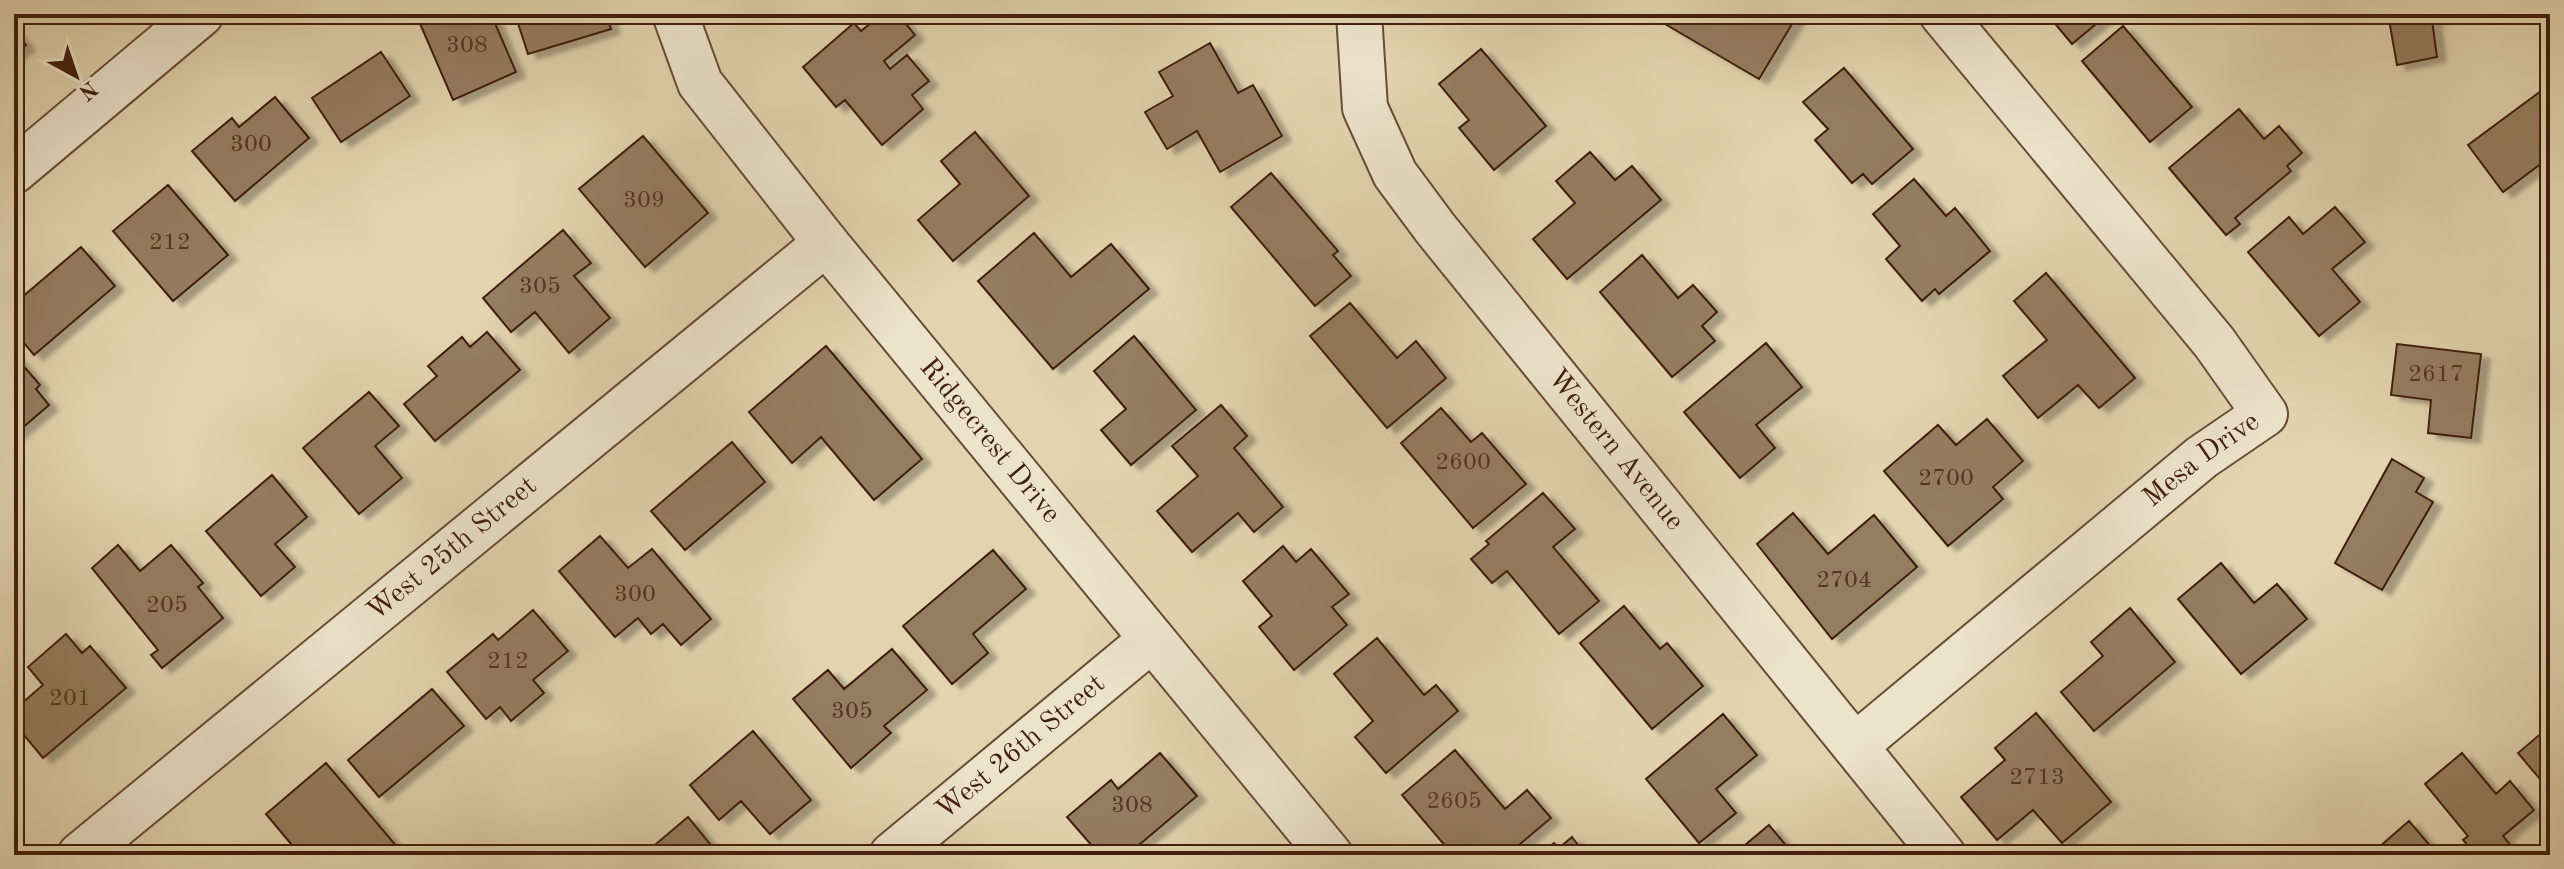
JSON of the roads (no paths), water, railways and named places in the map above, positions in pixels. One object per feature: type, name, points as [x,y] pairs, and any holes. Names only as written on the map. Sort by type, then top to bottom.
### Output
[{"type":"street","points":[[14,171],[201,14]]},
{"type":"street","name":"Ridgecrest Drive","points":[[675,14],[700,83],[826,243],[1330,855]]},
{"type":"street","name":"Western Avenue","points":[[1359,14],[1365,108],[1395,174],[1435,228],[1943,855]]},
{"type":"street","name":"Mesa Drive","points":[[1856,745],[2202,457],[2265,414],[2214,342],[1942,14]]},
{"type":"street","name":"West 25th Street","points":[[80,855],[826,243]]},
{"type":"street","name":"West 26th Street","points":[[892,855],[1152,639]]}]
